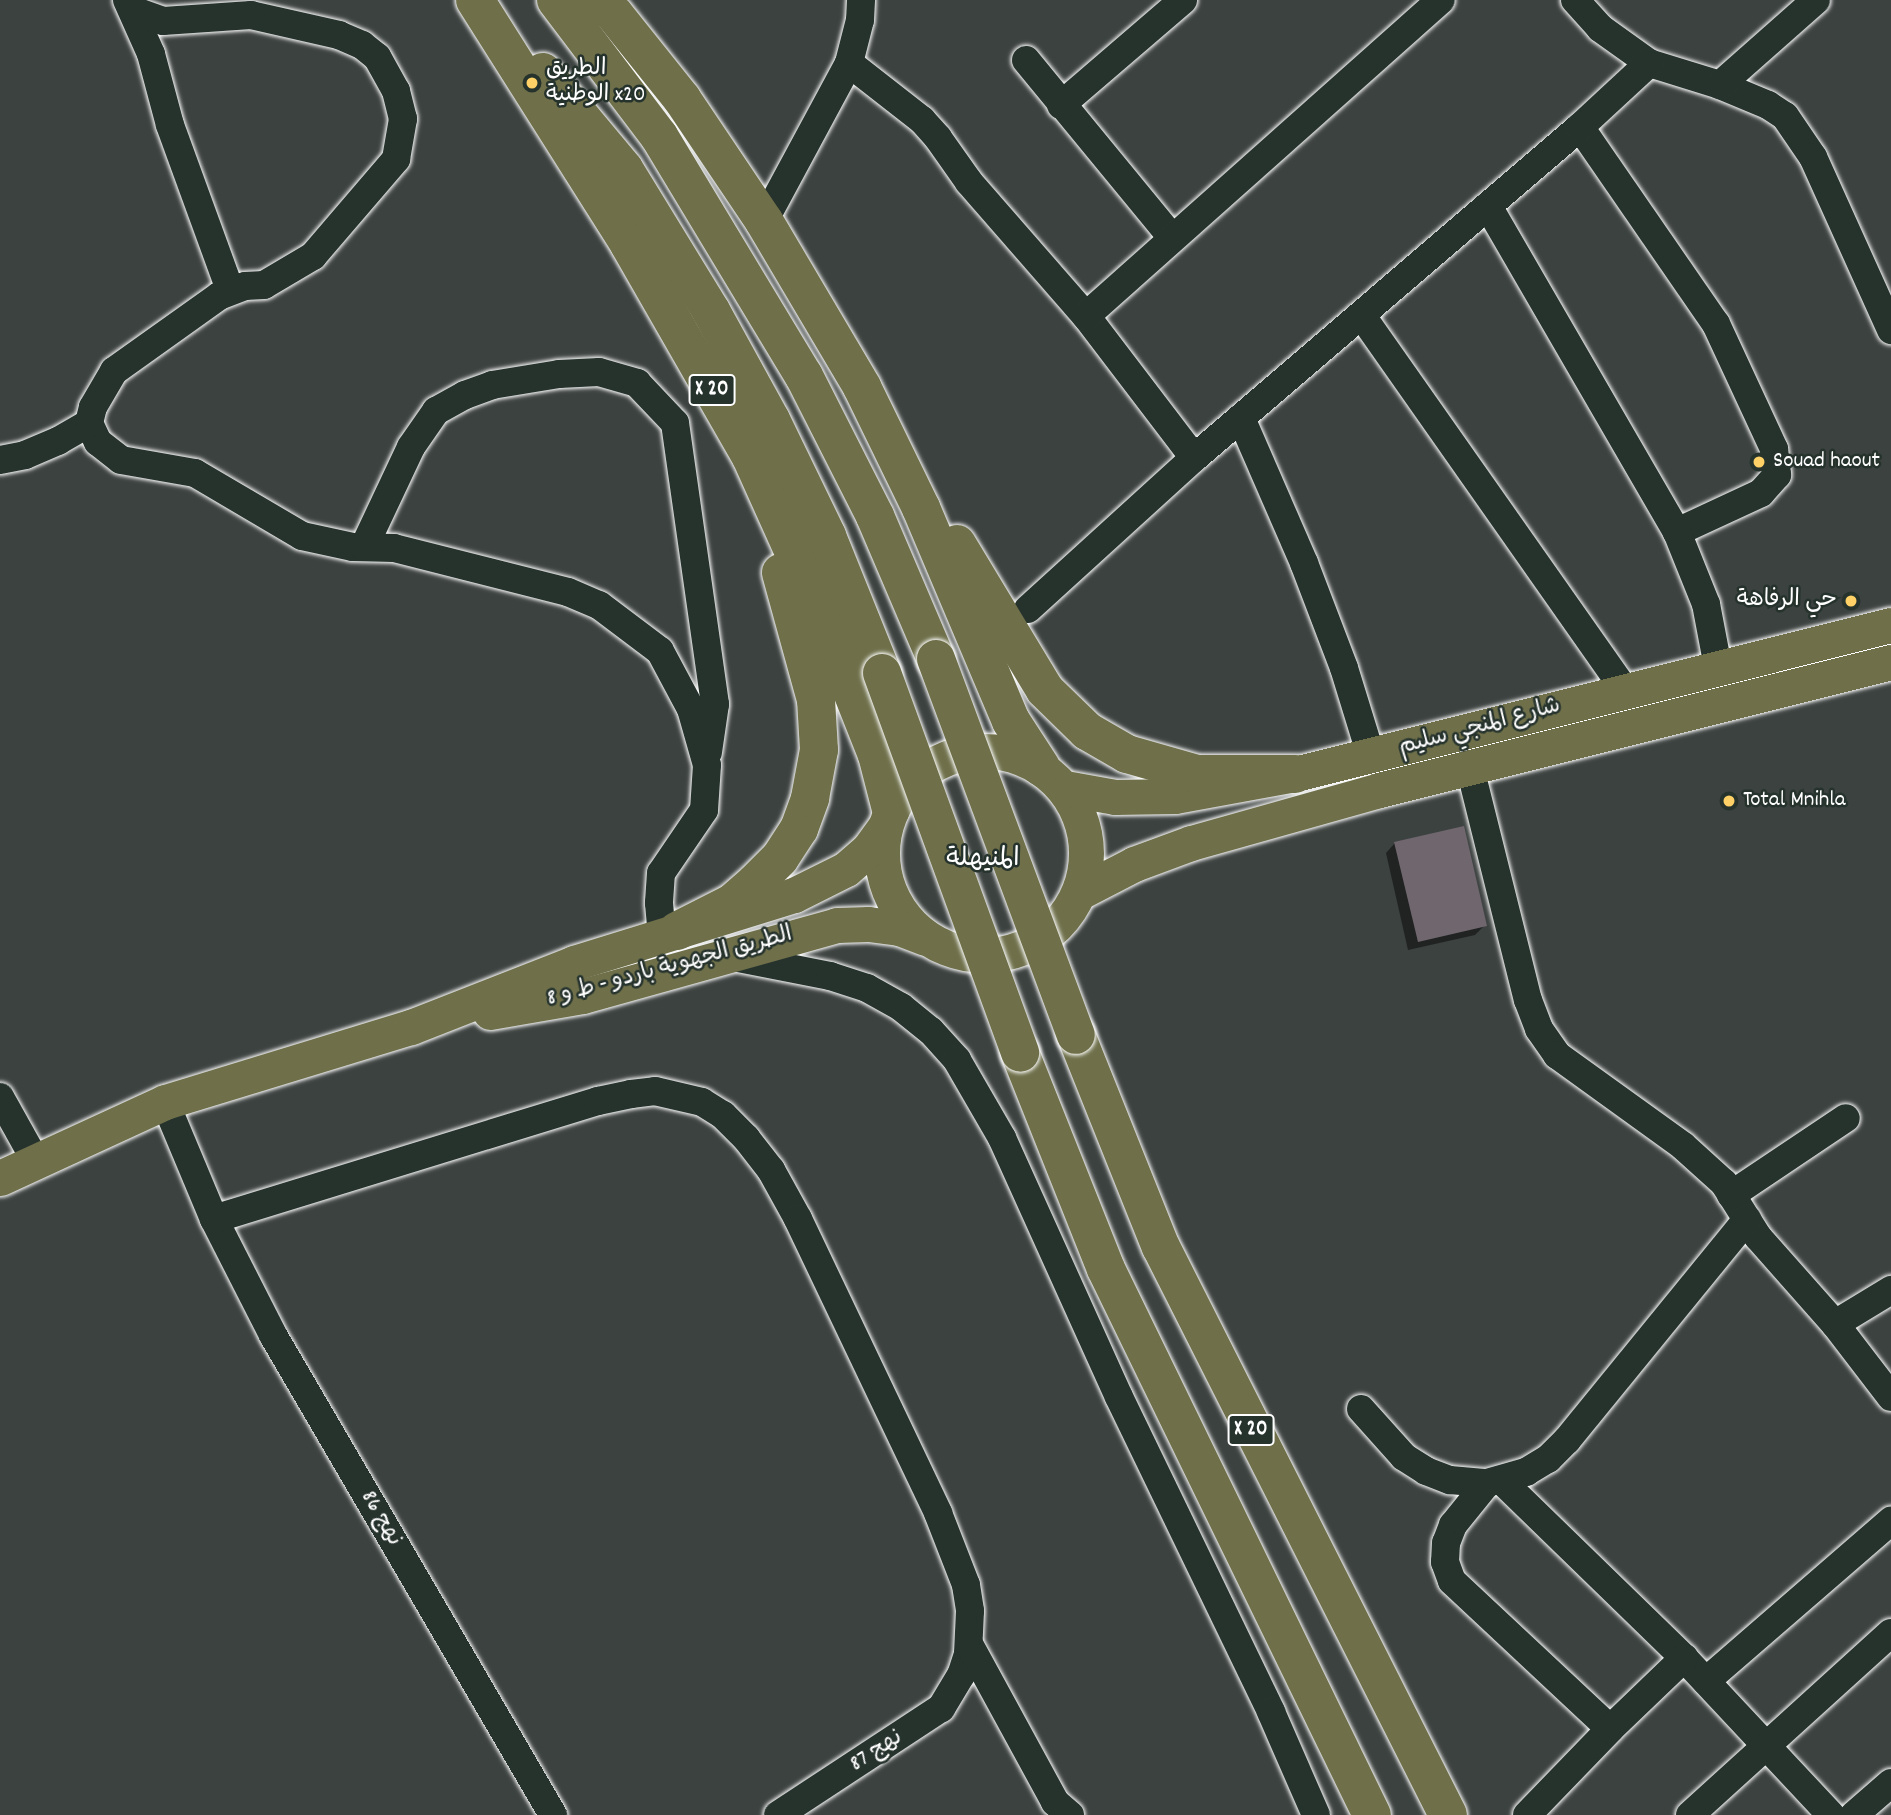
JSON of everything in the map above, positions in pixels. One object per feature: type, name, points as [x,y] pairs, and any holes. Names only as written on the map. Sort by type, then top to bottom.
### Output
[{"type":"highway","name":"X 20","points":[[475,0],[629,244],[751,457],[818,606],[877,755],[888,818]]},
{"type":"highway","name":"X 20","points":[[484,0],[624,169],[711,311],[771,420],[816,513],[882,673],[1020,1053],[1106,1269],[1372,1815]]},
{"type":"highway","name":"X 20","points":[[556,0],[659,136],[804,376],[875,516],[936,659],[1076,1035],[1161,1247],[1448,1815]]},
{"type":"highway","points":[[598,0],[614,14],[682,99],[764,221],[1045,690],[1087,731],[1127,754],[1198,774],[1295,774]]},
{"type":"highway","points":[[862,387],[921,508],[1011,722],[1053,778]]},
{"type":"highway","points":[[670,934],[732,903],[780,858],[803,818],[819,750],[816,700],[799,634],[770,534],[720,403]]},
{"type":"main road","name":"شارع المنجي سليم","points":[[1053,778],[1115,797],[1175,796],[1295,774],[1371,756],[1891,625]]},
{"type":"main road","name":"شارع المنجي سليم","points":[[1080,891],[1135,864],[1191,843],[1470,768],[1891,662]]},
{"type":"main road","points":[[985,750],[1005,753],[1053,778],[1078,812],[1086,838],[1086,865],[1080,891],[1070,909],[1047,935],[1015,952],[981,956],[947,949],[928,939],[904,918],[888,890],[881,859],[888,818],[907,784],[929,765],[956,754],[985,750]]},
{"type":"main road","name":"الطريق الجهوية باردو - ط و 8","points":[[0,1178],[165,1102],[411,1027],[574,963],[821,884],[868,850],[888,818]]},
{"type":"main road","name":"الطريق الجهوية باردو - ط و 8","points":[[411,1027],[583,996],[837,925],[868,924],[899,928],[928,939]]},
{"type":"street","points":[[764,221],[849,63],[860,20],[861,0]]},
{"type":"street","points":[[1061,105],[1183,0]]},
{"type":"street","points":[[1086,316],[1441,0]]},
{"type":"street","points":[[1574,0],[1600,28],[1649,63],[1720,85],[1768,105],[1785,116],[1813,156],[1891,330]]},
{"type":"street","points":[[1720,85],[1816,0]]},
{"type":"street","points":[[130,5],[151,54],[170,125],[230,290]]},
{"type":"street","points":[[130,5],[163,21],[251,15],[339,35],[362,45],[377,57],[396,91],[403,119],[396,159],[313,256],[264,285],[230,290],[114,371],[93,407],[89,423],[98,442],[121,460],[195,473],[302,536],[334,544],[408,551],[568,592],[599,605],[660,651],[691,709],[706,765]]},
{"type":"street","points":[[1026,60],[1172,238]]},
{"type":"street","points":[[849,63],[922,120],[969,183],[1086,316],[1194,458]]},
{"type":"street","points":[[1028,609],[1194,458],[1580,127],[1649,63]]},
{"type":"street","points":[[1580,127],[1716,324],[1774,449],[1777,475],[1761,493],[1677,533]]},
{"type":"street","points":[[1488,206],[1677,533],[1706,604],[1718,667]]},
{"type":"street","points":[[1362,316],[1625,690]]},
{"type":"street","points":[[364,547],[411,447],[436,411],[465,395],[492,385],[559,374],[599,372],[637,383],[675,423],[715,704],[706,765],[704,810],[662,873],[659,903],[670,934]]},
{"type":"street","points":[[1241,418],[1304,563],[1344,668],[1371,756]]},
{"type":"street","points":[[0,460],[47,446],[89,423]]},
{"type":"street","points":[[1470,768],[1528,1000],[1539,1030],[1557,1055],[1704,1162],[1731,1195],[1758,1237],[1835,1324],[1891,1397]]},
{"type":"street","points":[[725,955],[830,976],[867,988],[901,1007],[931,1031],[957,1060],[1002,1138],[1119,1397],[1244,1653],[1316,1815]]},
{"type":"street","points":[[214,1219],[598,1101],[655,1091],[702,1102],[723,1115],[746,1138],[771,1170],[798,1219],[939,1513],[966,1585],[969,1644],[1055,1802],[1070,1815]]},
{"type":"street","points":[[0,1097],[35,1160]]},
{"type":"street","name":"نهج 86","points":[[165,1102],[214,1219],[273,1335],[553,1815]]},
{"type":"street","points":[[1731,1195],[1846,1118]]},
{"type":"street","points":[[1360,1409],[1405,1457],[1426,1471],[1450,1480],[1495,1482],[1526,1472],[1548,1459],[1567,1440],[1747,1219]]},
{"type":"street","points":[[1835,1324],[1891,1290]]},
{"type":"street","points":[[1495,1482],[1684,1658],[1831,1815]]},
{"type":"street","points":[[1495,1482],[1453,1525],[1446,1543],[1445,1562],[1452,1581],[1610,1728]]},
{"type":"street","points":[[1706,1681],[1891,1521]]},
{"type":"street","points":[[1690,1815],[1891,1633]]},
{"type":"street","name":"نهج 87","points":[[778,1815],[924,1722],[941,1708],[961,1675],[969,1644]]},
{"type":"street","points":[[1527,1815],[1610,1728],[1684,1658]]},
{"type":"street","points":[[1854,1815],[1891,1783]]},
{"type":"building","points":[[1464,826],[1487,926],[1418,942],[1394,842]]},
{"type":"place","name":"الطريق الوطنية x20","points":[[532,83]]},
{"type":"place","name":"Souad haout","points":[[1759,462]]},
{"type":"place","name":"حي الرفاهة","points":[[1851,601]]},
{"type":"place","name":"Total Mnihla","points":[[1729,801]]},
{"type":"district","name":"المنيهلة","points":[[983,860]]}]
